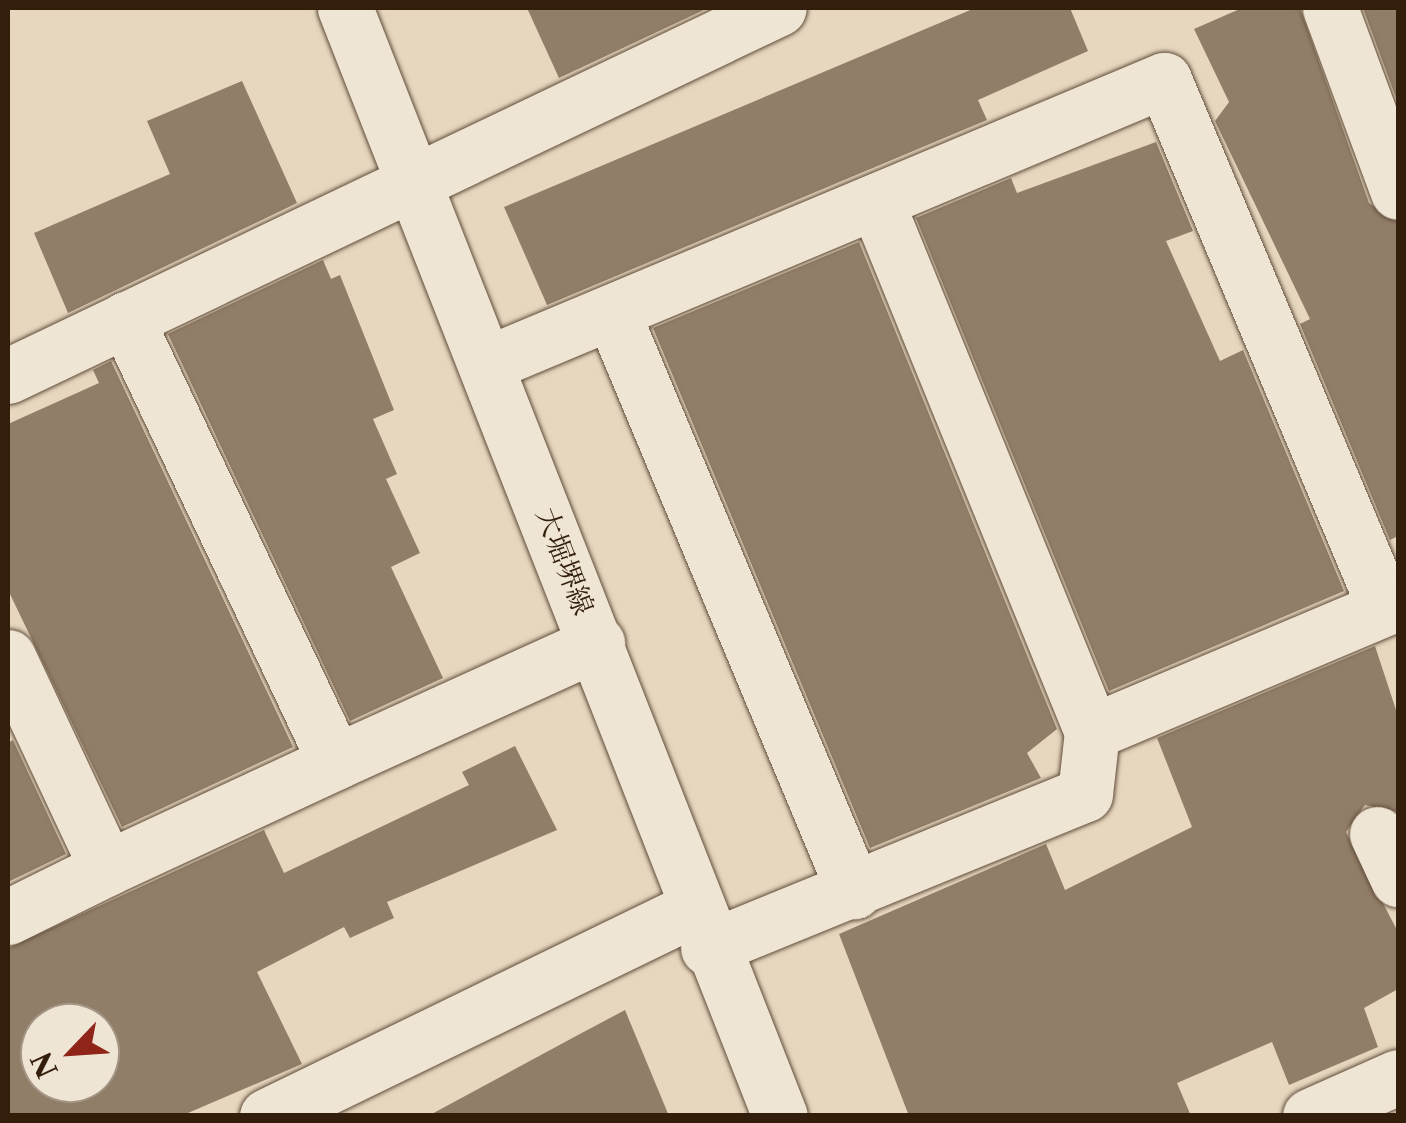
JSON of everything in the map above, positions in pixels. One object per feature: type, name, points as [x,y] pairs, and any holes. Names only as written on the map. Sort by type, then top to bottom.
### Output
[{"type":"street","name":"大堀堺線","points":[[345,8],[489,363],[701,928],[780,1116]]},
{"type":"street","points":[[8,376],[778,8]]},
{"type":"street","points":[[1330,8],[1398,192]]},
{"type":"street","points":[[489,363],[1164,80],[1385,608],[1092,732]]},
{"type":"street","points":[[267,1116],[701,928],[854,891],[1085,794],[1092,732],[876,201]]},
{"type":"street","points":[[612,312],[854,891]]},
{"type":"street","points":[[126,319],[335,762]]},
{"type":"street","points":[[8,917],[596,643]]},
{"type":"street","points":[[8,658],[107,868]]},
{"type":"street","points":[[1310,1115],[1398,1077]]},
{"type":"building","points":[[527,8],[708,8],[559,78]]},
{"type":"building","points":[[975,8],[1070,8],[1088,51],[978,100],[987,120],[547,305],[504,207]]},
{"type":"building","points":[[1242,8],[1300,8],[1369,203],[1398,222],[1398,536],[1390,540],[1300,324],[1310,319],[1215,121],[1229,102],[1194,29]]},
{"type":"building","points":[[1363,8],[1398,8],[1398,103]]},
{"type":"building","points":[[242,81],[297,203],[68,313],[34,233],[170,174],[147,121]]},
{"type":"building","points":[[1156,142],[1193,231],[1166,241],[1220,361],[1243,350],[1344,591],[1109,691],[916,218],[1011,178],[1017,193]]},
{"type":"building","points":[[859,242],[1057,729],[1027,753],[1041,778],[870,848],[653,328]]},
{"type":"building","points":[[323,260],[331,279],[340,275],[394,410],[373,419],[397,474],[386,479],[420,553],[391,567],[443,678],[350,721],[168,334]]},
{"type":"building","points":[[111,361],[293,747],[122,827],[8,590],[8,424],[99,383],[93,370]]},
{"type":"building","points":[[1375,646],[1398,716],[1398,812],[1365,805],[1346,832],[1398,932],[1398,989],[1364,1008],[1378,1047],[1289,1085],[1272,1042],[1177,1083],[1191,1116],[909,1116],[839,934],[1046,844],[1065,890],[1192,827],[1157,738]]},
{"type":"building","points":[[13,740],[66,854],[8,882],[8,743]]},
{"type":"building","points":[[515,746],[557,830],[387,902],[394,918],[350,938],[344,927],[257,972],[302,1064],[181,1116],[8,1116],[8,948],[264,830],[284,873],[469,785],[462,772]]},
{"type":"building","points":[[625,1010],[669,1116],[428,1116],[578,1035]]}]
